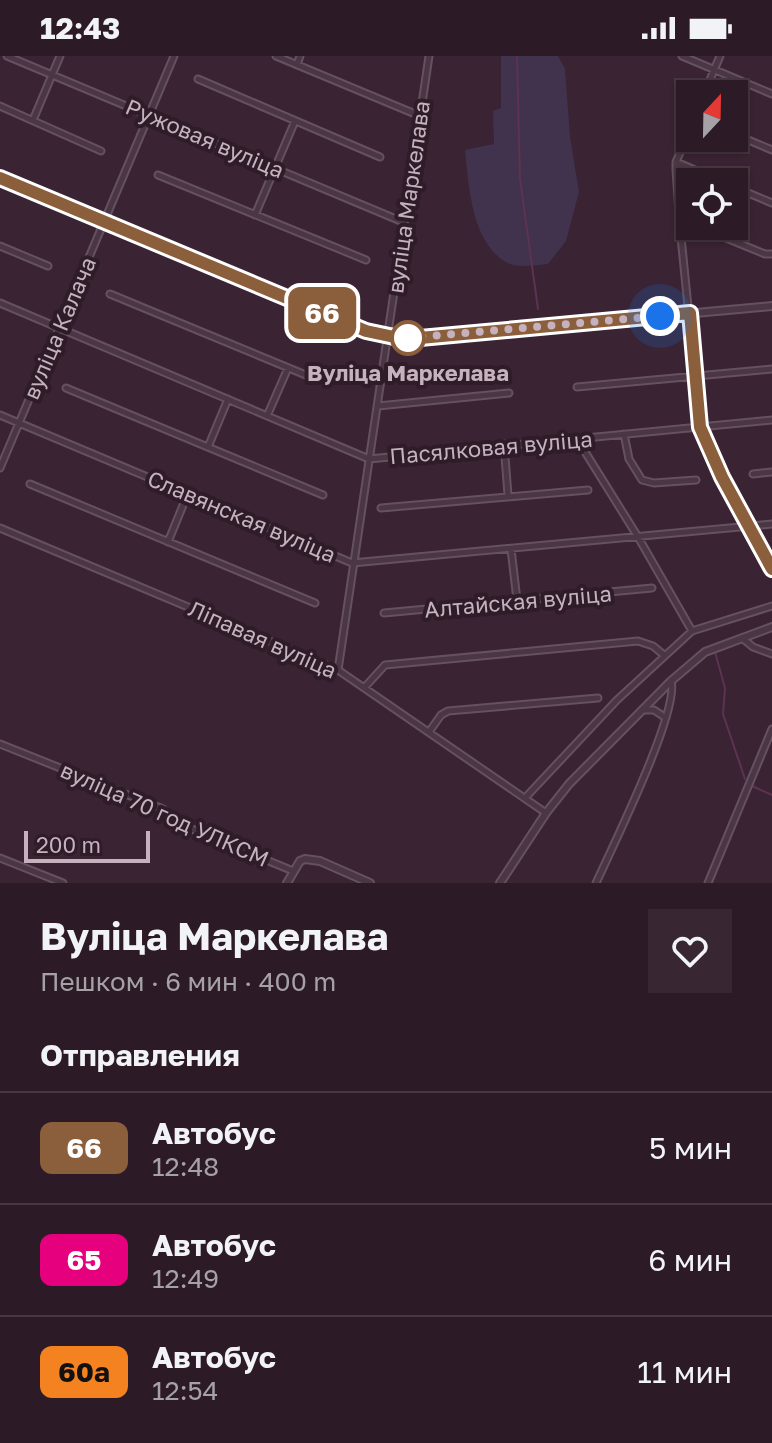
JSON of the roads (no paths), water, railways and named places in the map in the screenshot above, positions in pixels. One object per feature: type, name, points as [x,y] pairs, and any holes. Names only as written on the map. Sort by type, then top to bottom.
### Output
[{"type":"street","name":"Ружовая вуліца","points":[[7,56],[403,222]]},
{"type":"street","points":[[33,120],[60,56]]},
{"type":"street","name":"вуліца Калача","points":[[0,468],[174,56]]},
{"type":"street","points":[[276,56],[420,116]]},
{"type":"street","points":[[297,65],[300,56]]},
{"type":"street","name":"вуліца Маркелава","points":[[338,670],[429,56]]},
{"type":"street","points":[[682,56],[772,94]]},
{"type":"street","points":[[710,80],[720,56]]},
{"type":"street","points":[[198,79],[380,157]]},
{"type":"street","points":[[0,106],[101,151]]},
{"type":"street","points":[[255,215],[295,121]]},
{"type":"street","points":[[748,140],[772,150]]},
{"type":"street","points":[[676,168],[680,152]]},
{"type":"street","points":[[676,162],[690,168]]},
{"type":"street","points":[[158,175],[366,260]]},
{"type":"street","points":[[0,178],[366,331],[389,336],[420,338],[772,306]]},
{"type":"street","points":[[748,193],[772,203]]},
{"type":"street","points":[[682,240],[700,427],[722,477],[772,569]]},
{"type":"street","points":[[731,240],[772,254]]},
{"type":"street","points":[[0,246],[48,266]]},
{"type":"street","points":[[110,294],[313,378]]},
{"type":"street","name":"Пасялковая вуліца","points":[[0,303],[369,459],[772,420]]},
{"type":"street","points":[[267,416],[288,368]]},
{"type":"street","points":[[577,387],[772,369]]},
{"type":"street","points":[[66,388],[323,495]]},
{"type":"street","points":[[378,406],[509,393]]},
{"type":"street","points":[[208,447],[228,399]]},
{"type":"street","name":"Славянская вуліца","points":[[0,415],[352,563],[772,524]]},
{"type":"street","points":[[624,434],[629,459],[642,480],[654,483],[696,480]]},
{"type":"street","points":[[577,439],[692,631]]},
{"type":"street","points":[[504,444],[508,496]]},
{"type":"street","points":[[753,474],[772,472]]},
{"type":"street","points":[[30,484],[315,603]]},
{"type":"street","points":[[381,508],[588,490]]},
{"type":"street","points":[[168,542],[188,493]]},
{"type":"street","name":"Ліпавая вуліца","points":[[0,528],[338,670],[546,813]]},
{"type":"street","points":[[511,549],[517,600]]},
{"type":"street","name":"Алтайская вуліца","points":[[384,613],[652,588]]},
{"type":"street","points":[[525,798],[617,700],[692,631],[772,606]]},
{"type":"street","points":[[500,883],[546,813],[588,764],[671,681],[705,652],[741,636],[772,627]]},
{"type":"street","points":[[741,636],[753,647],[772,654]]},
{"type":"street","points":[[364,688],[385,665],[638,641],[653,646],[664,655]]},
{"type":"street","points":[[596,883],[666,719],[672,701],[671,681]]},
{"type":"street","points":[[429,732],[441,715],[448,711],[598,698]]},
{"type":"street","points":[[641,710],[654,710],[666,719]]},
{"type":"street","points":[[708,883],[772,729]]},
{"type":"street","name":"вуліца 70 год УЛКСМ","points":[[0,744],[163,809],[175,822],[293,871],[300,861],[311,859],[370,883]]},
{"type":"street","points":[[0,858],[63,883]]},
{"type":"street","points":[[287,883],[293,871]]},
{"type":"waterway","points":[[517,56],[520,179],[538,309]]},
{"type":"waterway","points":[[715,652],[725,688],[723,714],[745,779]]},
{"type":"waterway","points":[[752,786],[772,795]]},
{"type":"place","name":"Вуліца Маркелава","points":[[408,338]]}]
